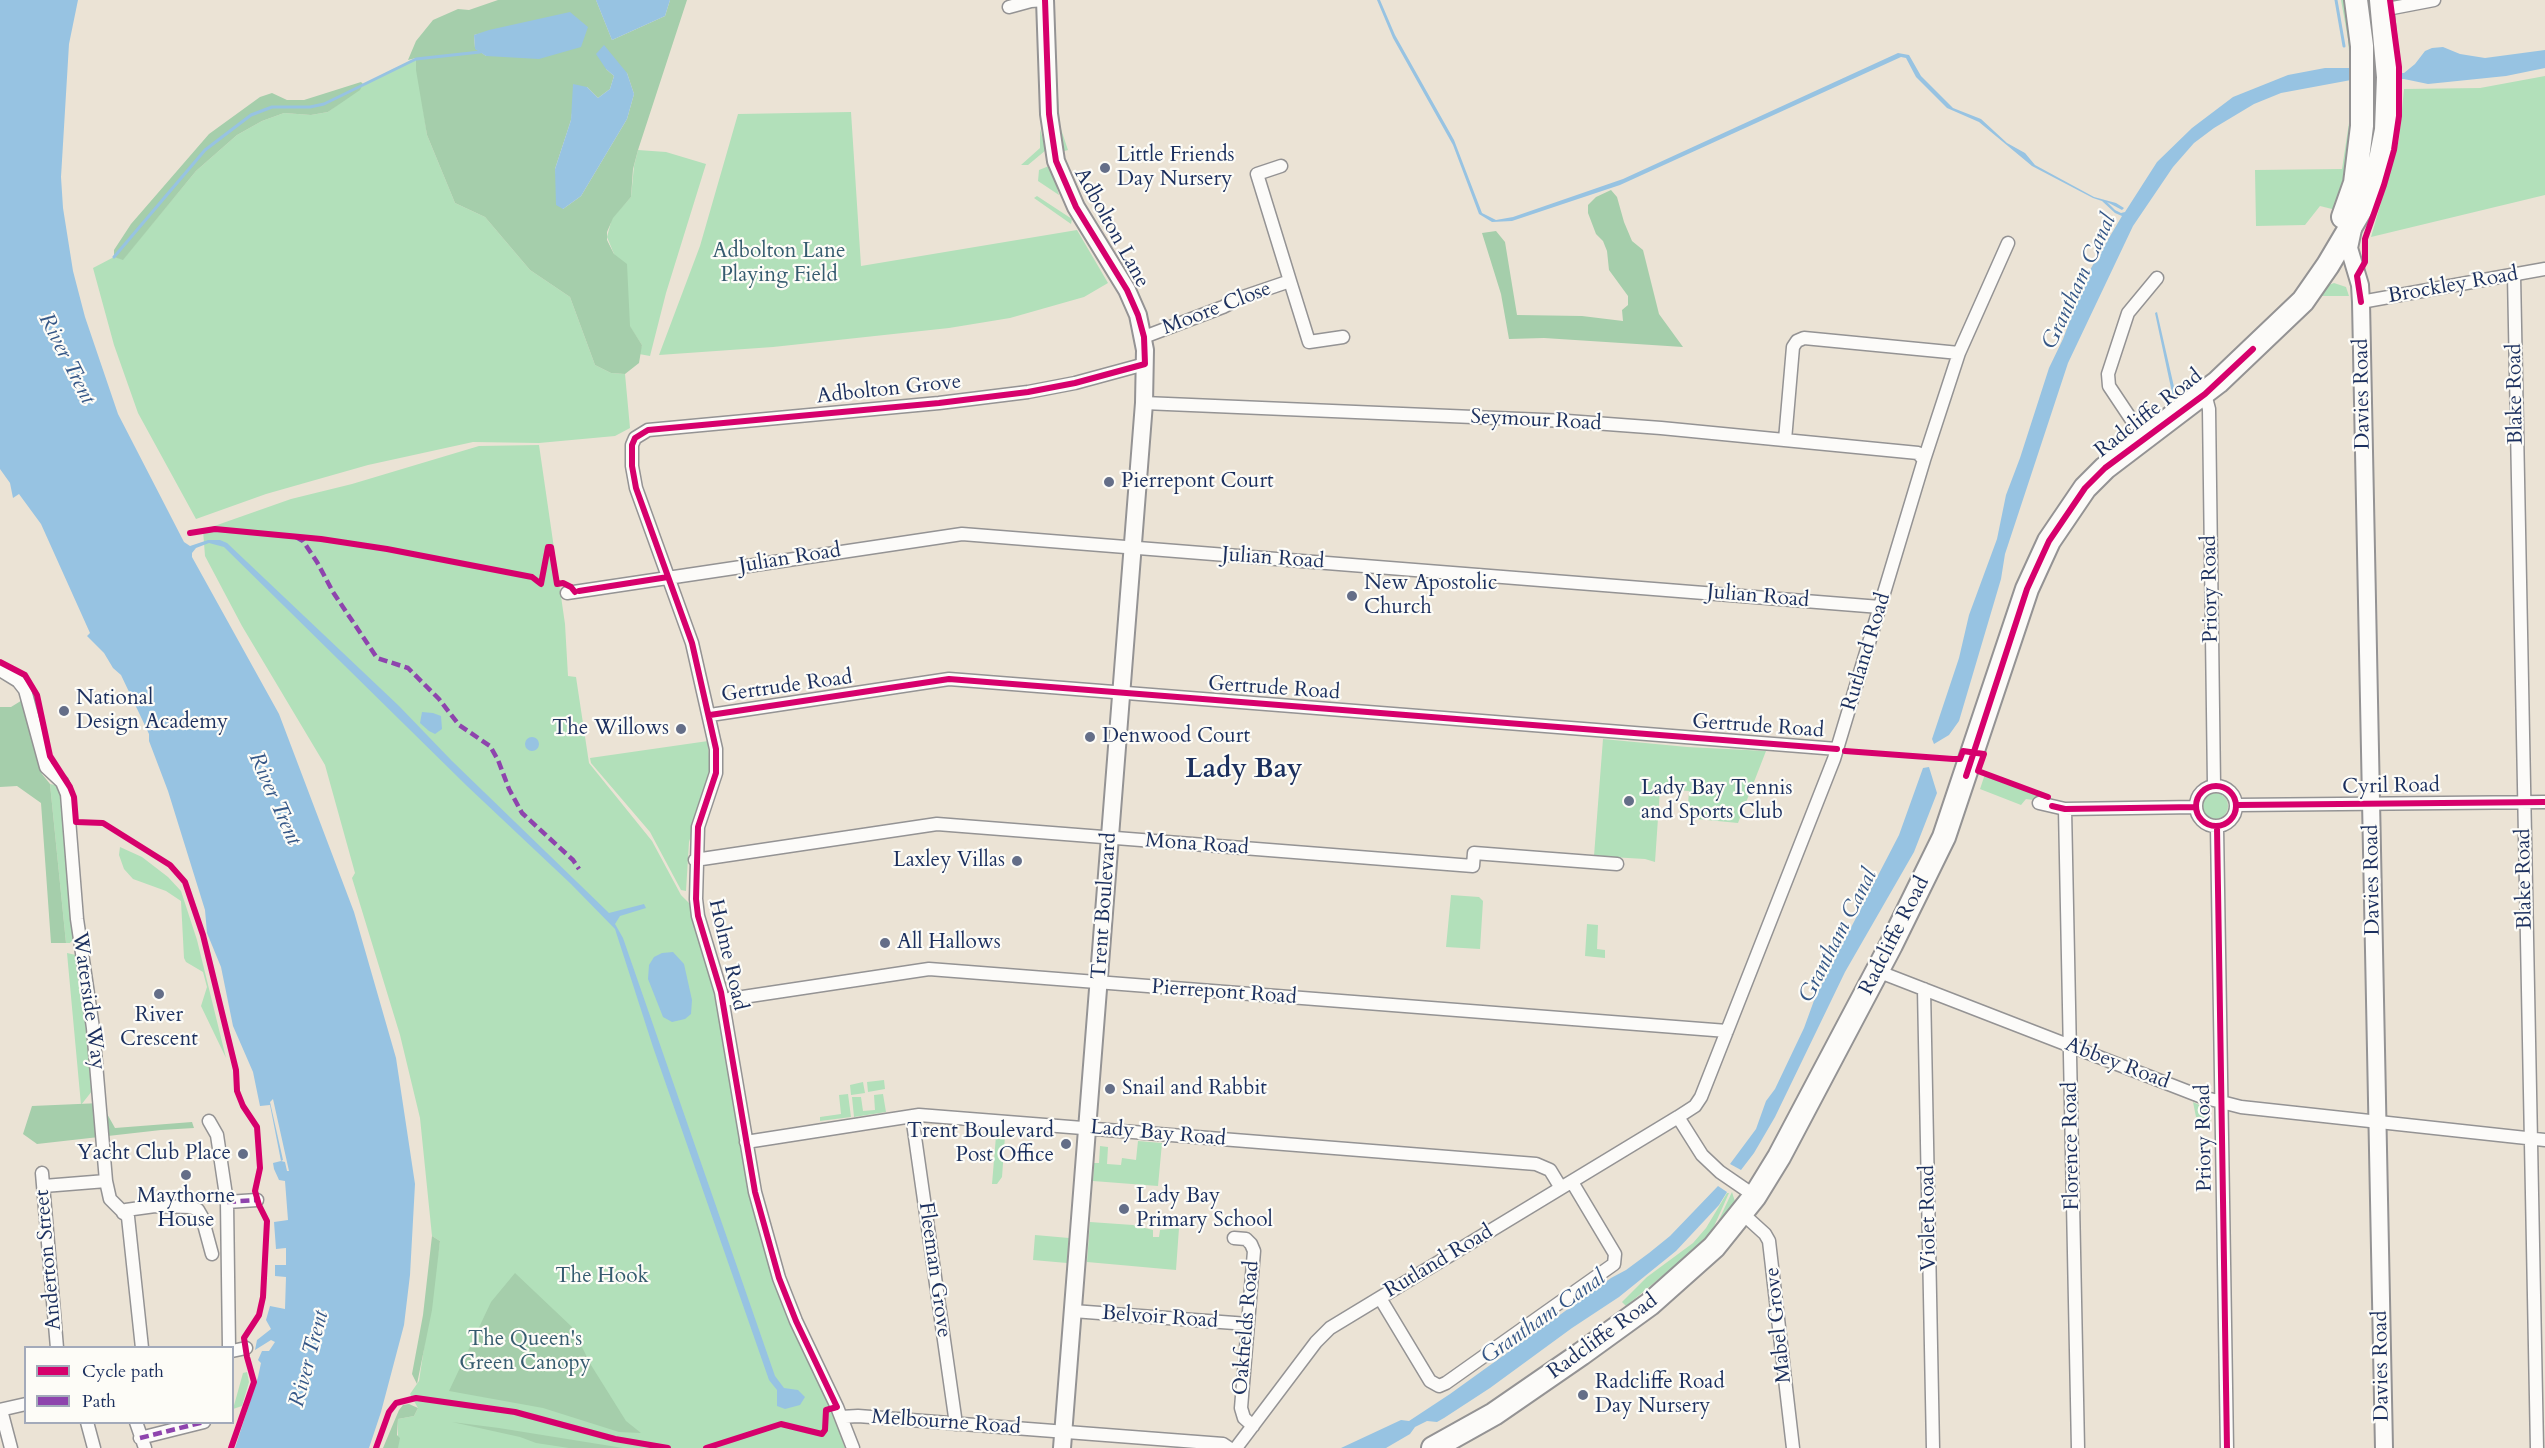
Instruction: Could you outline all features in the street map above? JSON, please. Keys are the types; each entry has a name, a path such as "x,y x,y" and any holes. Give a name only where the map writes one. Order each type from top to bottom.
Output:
{"highway":[{"name":"Radcliffe Road","path":"2324,262 2355,183 2362,126 2362,46 2356,0"},
{"name":"Radcliffe Road","path":"1433,1448 1494,1414 1628,1321 1694,1266 1749,1205 1779,1157 1878,971 1944,837 2027,589 2049,541 2085,488 2105,468 2143,437 2205,393 2253,349 2356,219 2372,187 2386,130 2388,89 2382,5"}],"street":[{"path":"1015,4 1045,0"},
{"name":"Adbolton Lane","path":"1045,0 1049,114 1056,161 1076,207 1127,290 1138,315 1144,337 1145,364"},
{"path":"2382,5 2434,0"},
{"name":"Moore Close","path":"1281,166 1257,174 1309,342 1343,337"},
{"name":"Davies Road","path":"2356,219 2349,248 2361,302 2384,1448"},
{"name":"Rutland Road","path":"1236,1448 1323,1334 1678,1117 1695,1106 1701,1097 1837,749 1924,460 1959,353 2008,243"},
{"path":"2324,262 2347,275 2357,276"},
{"name":"Brockley Road","path":"2361,302 2545,269"},
{"name":"Blake Road","path":"2514,275 2537,1448"},
{"path":"2143,437 2109,386 2108,374 2128,313 2157,278"},
{"name":"Moore Close","path":"1144,337 1243,297 1290,281"},
{"path":"1785,440 1793,347 1797,341 1804,338 1959,353"},
{"name":"Trent Boulevard","path":"1063,1440 1144,403 1145,364"},
{"name":"Adbolton Grove","path":"635,438 648,430 929,404 1028,392 1075,383 1145,364"},
{"name":"Priory Road","path":"2205,393 2209,409 2214,785"},
{"name":"Seymour Road","path":"1144,403 1567,421 1918,453 1924,460"},
{"name":"Holme Road","path":"635,438 631,453 636,488 692,643 716,749 716,773 698,827 695,860 696,898 698,916 723,1000 758,1202 779,1278 853,1448"},
{"name":"Julian Road","path":"567,593 962,534 1880,608"},
{"name":"Waterside Way","path":"0,670 18,681 25,690 46,767 62,783 67,794 77,919 93,1028 106,1181 110,1199 128,1217 142,1346"},
{"name":"Gertrude Road","path":"710,715 949,679 1837,749"},
{"path":"2214,785 2230,790 2237,805 2231,820 2217,826 2200,819 2196,807 2203,790 2214,785"},
{"name":"Cyril Road","path":"2237,805 2545,802"},
{"path":"2040,803 2065,809 2196,807"},
{"name":"Florence Road","path":"2065,809 2078,1448"},
{"name":"Mona Road","path":"695,860 937,824 1473,866 1474,853 1617,864"},
{"name":"Priory Road","path":"2217,826 2227,1448"},
{"name":"Pierrepont Road","path":"723,1000 929,969 1727,1031"},
{"name":"Abbey Road","path":"1878,971 2202,1097 2241,1107 2545,1140"},
{"name":"Violet Road","path":"1924,989 1933,1448"},
{"name":"Lady Bay Road","path":"746,1142 912,1116 1536,1164 1550,1170 1566,1185 1615,1254 1614,1264 1439,1386 1430,1381 1380,1298"},
{"name":"Fleeman Grove","path":"912,1116 956,1424"},
{"path":"1678,1117 1702,1155 1749,1205"},
{"path":"209,1120 217,1135 227,1202 229,1346"},
{"name":"Anderton Street","path":"57,1346 43,1180 106,1181"},
{"path":"227,1202 257,1200"},
{"name":"Mabel Grove","path":"1749,1205 1769,1241 1793,1448"},
{"path":"123,1213 126,1210 155,1206 191,1207 198,1210 212,1254"},
{"name":"Oakfields Road","path":"1234,1238 1246,1239 1254,1251 1240,1408 1244,1418 1253,1426"},
{"name":"Belvoir Road","path":"1073,1311 1248,1324"},
{"path":"234,1351 246,1348"},
{"path":"11,1448 0,1410 24,1404"},
{"name":"Melbourne Road","path":"841,1417 858,1416 956,1424 1063,1440 1223,1444 1229,1448"},
{"path":"88,1424 94,1448"},
{"path":"137,1424 143,1443 198,1424"}],"green space":[{"path":"498,0 596,0 612,40 665,16 670,0 687,0 638,150 633,169 631,197 613,218 607,232 607,240 614,254 627,264 630,326 642,345 639,363 625,374 611,373 595,365 570,297 530,270 485,217 455,203 427,135 416,58 408,60 416,41 433,20 458,9 469,10","holes":["570,13 486,56 475,48 474,35","606,69 627,73 634,94 627,119 581,196 563,209 555,169 571,120 573,105 587,87 598,98 610,89 614,76"]},
{"path":"1051,0 1055,0 1055,51 1060,126 1068,150 1061,152 1058,139"},
{"path":"2341,0 2345,0 2347,7 2352,49 2351,76 2348,39"},
{"path":"416,60 427,135 455,203 485,217 530,270 570,297 595,365 611,373 625,374 630,428 615,436 539,443 473,442 368,465 266,494 196,519 138,413 114,345 93,268 114,257 123,259 196,171 237,135 262,121 284,113 311,115 328,112 361,87 393,69"},
{"path":"2545,76 2545,195 2371,237 2399,140 2404,89 2480,88"},
{"path":"361,82 363,84 360,90 328,112 311,115 284,113 262,121 237,135 196,171 123,260 114,257 114,250 131,224 209,134 260,97 272,93 287,100 304,100"},
{"path":"2354,95 2352,139 2336,210 2320,206 2305,225 2256,226 2255,170 2342,169 2349,123 2349,96"},
{"name":"Adbolton Lane Playing Field","path":"851,112 861,266 1077,230 1108,283 1084,297 1010,318 949,328 773,347 659,355 700,246 738,114"},
{"path":"1040,129 1046,150 1028,165 1021,165 1040,148"},
{"path":"638,150 666,152 706,164 666,293 650,356 639,354 642,345 628,324 614,254 607,237 612,218 631,197"},
{"path":"1049,166 1059,195 1038,181 1039,170"},
{"path":"1611,190 1617,197 1632,241 1643,250 1659,314 1683,347 1544,338 1509,339 1501,294 1482,233 1496,231 1505,242 1517,315 1582,316 1623,321 1622,310 1628,305 1628,296 1609,270 1607,251 1603,241 1596,234 1588,213 1588,205 1596,197"},
{"path":"1037,196 1072,219 1071,224 1034,198"},
{"path":"2334,283 2346,287 2349,296 2319,296 2326,286"},
{"name":"The Hook","path":"539,445 565,624 568,676 576,677 589,763 652,841 681,895 690,904 718,1000 751,1202 791,1326 827,1397 845,1448 398,1448 398,1419 414,1416 418,1408 410,1394 419,1381 440,1241 432,1236 420,1118 400,1035 352,878 355,873 325,765 242,626 205,556 203,530 291,499 352,484 479,446"},
{"path":"24,699 37,758 42,774 50,784 66,943 51,943 41,803 17,786 0,787 0,707 11,707"},
{"name":"Lady Bay Tennis and Sports Club","path":"1603,739 1687,747 1766,751 1738,823 1687,818 1689,791 1660,789 1655,862 1645,859 1594,856"},
{"path":"708,741 710,773 689,842 686,891 681,890 650,832 591,763 590,758"},
{"path":"1985,774 2042,796 2041,801 2026,799 2021,805 1980,789"},
{"path":"50,784 59,786 62,792 74,938 70,943 66,943"},
{"path":"2215,793 2224,797 2228,806 2224,815 2215,819 2206,815 2202,806 2206,797"},
{"path":"120,847 142,857 168,877 181,891 197,940 226,1058 201,1006 207,987 203,972 186,962 184,958 181,901 166,891 133,879 124,869 119,855"},
{"path":"1451,895 1479,897 1483,901 1480,949 1446,947"},
{"path":"1587,924 1598,925 1597,949 1605,950 1605,958 1585,956"},
{"path":"67,953 76,955 87,1009 92,1091 81,1105"},
{"path":"884,1080 885,1089 868,1092 867,1082"},
{"path":"863,1082 865,1093 851,1095 850,1085"},
{"path":"848,1094 851,1117 820,1121 820,1117 841,1114 839,1095"},
{"path":"883,1094 886,1112 854,1117 852,1097 861,1097 863,1111 875,1110 874,1095"},
{"path":"2193,1102 2210,1110 2211,1130 2196,1117"},
{"path":"101,1103 115,1128 192,1122 194,1128 37,1144 23,1134 32,1106"},
{"path":"996,1136 1005,1136 1002,1177 997,1184 992,1184"},
{"path":"1138,1141 1162,1143 1158,1186 1093,1181 1094,1163 1099,1163 1100,1146 1108,1147 1107,1164 1121,1165 1122,1158 1136,1160"},
{"path":"1732,1192 1736,1205 1720,1229 1717,1224"},
{"path":"1729,1193 1711,1233 1626,1306 1622,1302 1647,1277 1693,1243 1706,1228"},
{"path":"1090,1222 1133,1225 1153,1230 1153,1237 1159,1237 1160,1230 1179,1228 1176,1270 1087,1262"},
{"path":"1035,1235 1069,1238 1067,1263 1033,1260"},
{"path":"432,1236 440,1241 432,1310 417,1384 412,1374 423,1315"},
{"name":"The Queen's Green Canopy","path":"515,1273 572,1327 591,1365 626,1421 641,1433 619,1432 543,1408 449,1391 491,1302"},
{"path":"247,1372 249,1382 242,1406 234,1409 234,1405 243,1373"},
{"path":"409,1404 418,1408 414,1416 398,1419 397,1435 400,1438 398,1448 383,1448 399,1410 403,1405"},
{"path":"452,1422 623,1448 569,1448 536,1443 520,1437"}],"water":[{"name":"River Trent","path":"0,0 78,0 69,44 61,177 63,208 73,271 85,317 118,414 184,542 190,546 208,540 220,540 227,543 399,706 452,761 609,913 644,904 646,908 620,916 615,924 623,938 775,1376 784,1388 798,1390 805,1397 800,1405 785,1409 777,1406 777,1390 769,1380 653,1047 615,929 224,547 209,543 196,548 192,557 279,714 354,912 396,1058 415,1184 410,1275 404,1325 369,1448 235,1448 258,1377 261,1363 258,1360 262,1351 269,1351 275,1342 271,1340 255,1350 257,1340 271,1329 266,1320 270,1306 285,1309 286,1277 275,1276 275,1265 286,1265 286,1248 276,1249 274,1222 288,1220 285,1181 279,1180 274,1169 273,1163 281,1161 270,1105 260,1106 253,1072 233,1026 221,967 207,933 205,910 168,791 149,741 149,734 121,675 87,636 90,633 41,524 19,494 13,498 10,483 0,469"},
{"path":"596,0 670,0 665,16 612,40"},
{"name":"Grantham Canal","path":"1377,0 1380,0 1395,35 1454,140 1482,213 1496,220 1513,217 1623,179 1898,53 1909,55 1921,76 1953,108 1981,119 2007,143 2025,153 2035,165 2094,197 2116,203 2124,208 2122,210 2107,202 2121,213 2125,212 2157,162 2192,128 2233,97 2288,75 2325,68 2349,68 2351,80 2281,93 2254,104 2214,128 2194,143 2173,167 2133,226 2068,363 2005,554 2001,579 1959,721 1949,735 1934,744 1932,739 1959,658 1969,615 1997,539 2006,495 2049,368 2063,339 2087,275 2122,216 2102,201 2093,198 2032,166 1979,122 1947,108 1916,77 1906,58 1901,57 1620,185 1512,221 1492,222 1479,214 1453,145 1393,38"},
{"path":"570,12 588,27 581,47 539,59 486,56 475,49 474,35"},
{"path":"604,45 627,73 634,94 627,119 581,196 563,209 556,205 555,169 571,120 573,84 587,87 598,98 610,89 614,76 596,54"},
{"path":"2443,47 2460,54 2485,58 2545,50 2545,68 2506,76 2428,84 2404,79 2373,79 2373,72 2404,73 2425,51"},
{"path":"2157,312 2177,400 2174,402 2155,313"},
{"path":"422,712 441,716 442,729 435,734 429,731 420,723"},
{"path":"532,737 537,739 539,744 537,749 532,751 527,749 525,744 527,739"},
{"name":"Grantham Canal","path":"1929,767 1937,793 1914,852 1845,972 1775,1117 1741,1170 1730,1164 1756,1129 1766,1101 1775,1089 1804,1028 1816,995 1899,835 1923,768"},
{"path":"673,952 684,964 692,1000 691,1014 685,1019 672,1022 663,1017 648,979 649,965 654,957 662,953"},
{"name":"Grantham Canal","path":"1718,1186 1727,1192 1719,1205 1676,1251 1619,1297 1490,1388 1437,1422 1427,1421 1415,1427 1410,1434 1386,1448 1341,1448 1401,1420 1409,1421 1450,1394 1649,1253 1670,1236"}],"pier":[{"path":"273,1099 289,1171 287,1171 285,1162 281,1161 283,1160 270,1102"}],"waterway":[{"path":"2336,0 2344,46"},
{"path":"114,257 205,150 251,115 272,107 310,107 324,104 416,59 480,52"}],"marked path":[{"path":"296,537 303,541 333,592 377,658 408,668 439,699 459,725 490,746 522,813 573,860 579,869"},
{"path":"227,1202 257,1200"},
{"path":"140,1438 196,1424"}],"cycle path":[{"path":"706,1448 781,1424 822,1434 825,1430 826,1410 837,1407 796,1321 779,1278 755,1192 721,992 698,916 696,899 698,827 716,773 716,749 692,643 636,488 632,466 632,445 635,438 648,430 939,403 1028,392 1075,383 1145,364 1144,337 1138,315 1127,290 1076,207 1056,161 1049,114 1045,0"},
{"path":"2361,302 2357,276 2365,262 2365,239 2394,150 2399,116 2399,67 2390,0"},
{"path":"1966,776 2027,589 2049,541 2085,488 2105,468 2205,394 2253,349"},
{"path":"190,533 215,529 321,539 387,549 532,577 541,584 548,547 551,547 557,584 563,583 575,592"},
{"path":"579,591 668,577"},
{"path":"0,662 25,675 37,695 50,756 74,797 76,822 103,823 170,865 185,882 203,935 236,1070 237,1091 243,1106 257,1127 260,1168 255,1191 267,1221 263,1297 259,1315 244,1338 254,1382 231,1448"},
{"path":"710,715 949,679 1837,749"},
{"path":"1845,751 1953,759 1960,759 1963,751 1984,754 1978,771 2048,797"},
{"path":"2216,786 2224,787 2230,792 2235,798 2236,806 2235,814 2230,820 2224,825 2216,826 2208,825 2202,820 2197,814 2196,806 2197,798 2202,792 2208,787 2216,786"},
{"path":"2237,805 2545,802"},
{"path":"2052,806 2065,809 2196,807"},
{"path":"2217,827 2227,1448"},
{"path":"376,1448 389,1412 396,1403 416,1398 515,1412 615,1439 668,1448"}],"place":[{"name":"Little Friends Day Nursery","path":"1105,168"},
{"name":"Pierrepont Court","path":"1109,482"},
{"name":"New Apostolic Church","path":"1352,596"},
{"name":"National Design Academy","path":"64,711"},
{"name":"The Willows","path":"681,729"},
{"name":"Denwood Court","path":"1090,737"},
{"name":"Lady Bay Tennis and Sports Club","path":"1629,801"},
{"name":"Laxley Villas","path":"1017,861"},
{"name":"All Hallows","path":"885,943"},
{"name":"River Crescent","path":"159,994"},
{"name":"Snail and Rabbit","path":"1110,1089"},
{"name":"Trent Boulevard Post Office","path":"1066,1144"},
{"name":"Yacht Club Place","path":"243,1154"},
{"name":"Maythorne House","path":"186,1175"},
{"name":"Lady Bay Primary School","path":"1124,1209"},
{"name":"Radcliffe Road Day Nursery","path":"1583,1395"}],"district":[{"name":"Lady Bay","path":"1244,771"}]}
